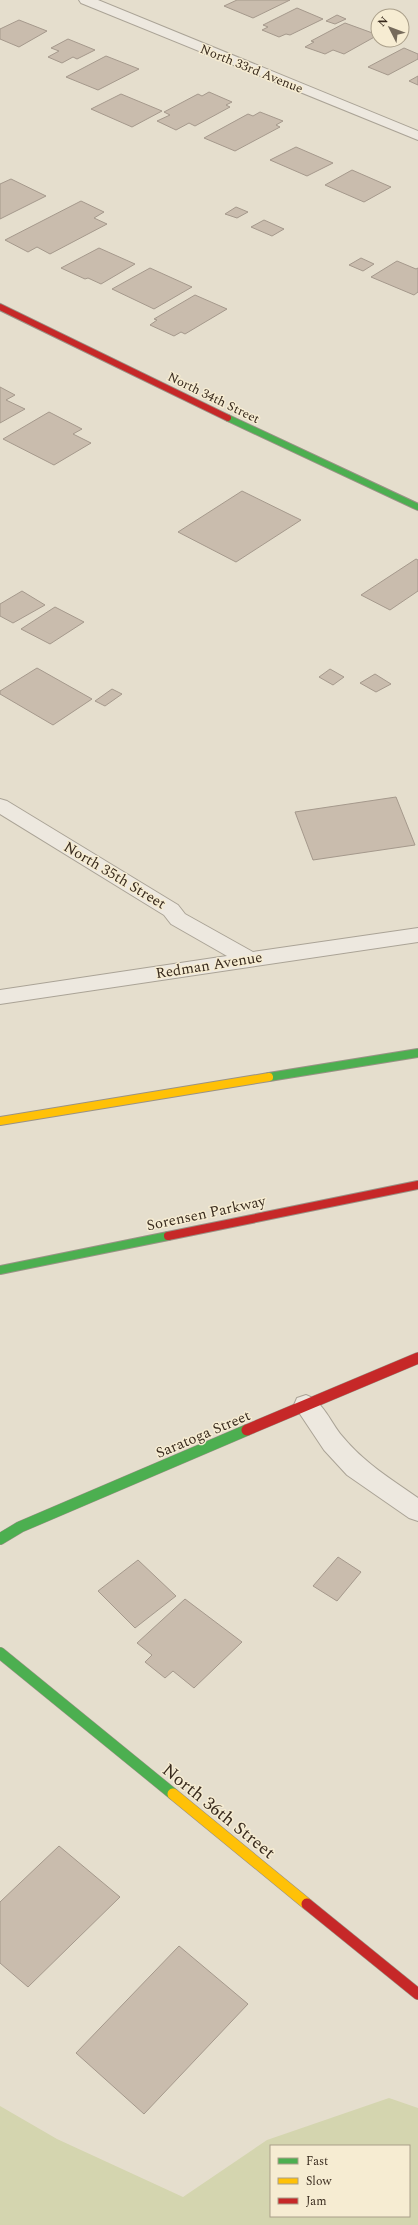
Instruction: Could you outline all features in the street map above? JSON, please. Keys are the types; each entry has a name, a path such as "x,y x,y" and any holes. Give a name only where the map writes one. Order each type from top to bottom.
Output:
{"street":[{"name":"North 33rd Avenue","path":"86,0 418,136"},
{"name":"North 34th Street","path":"0,307 275,441 418,507"},
{"name":"North 35th Street","path":"0,805 171,910 178,919 248,959"},
{"name":"Redman Avenue","path":"0,997 248,959 418,935"},
{"path":"0,1121 78,1106 418,1053"},
{"name":"Sorensen Parkway","path":"0,1270 418,1185"},
{"name":"Saratoga Street","path":"0,1539 20,1527 418,1358"},
{"path":"306,1405 333,1443 356,1468 418,1511"},
{"name":"North 36th Street","path":"0,1653 418,1994"}],"green space":[{"path":"389,2098 418,2108 418,2225 0,2225 0,2106 57,2139 183,2197 267,2140"}],"building":[{"path":"237,0 290,0 253,18 224,6"},
{"path":"297,8 323,19 290,35 286,34 279,37 262,30 268,27 263,25"},
{"path":"337,15 346,19 335,24 326,21"},
{"path":"19,20 47,31 19,47 0,39 0,29"},
{"path":"345,23 370,32 370,39 344,54 333,50 325,54 305,47 314,42 311,41"},
{"path":"68,39 95,50 77,59 73,57 62,63 48,57 59,51 51,48"},
{"path":"404,48 418,54 418,59 388,75 368,67"},
{"path":"106,56 139,69 98,90 66,77"},
{"path":"418,76 418,85 409,81"},
{"path":"209,92 232,102 226,105 230,107 195,126 189,123 176,130 157,121 170,115 164,112 198,94 202,96"},
{"path":"121,94 162,111 132,127 91,109"},
{"path":"260,112 283,121 276,125 280,127 235,151 204,138 248,114 253,116"},
{"path":"296,147 333,163 307,176 270,160"},
{"path":"352,170 391,187 364,202 325,185"},
{"path":"11,179 46,196 0,219 0,184"},
{"path":"81,201 104,212 94,218 107,224 50,254 37,247 28,252 5,240"},
{"path":"236,207 248,212 237,218 225,214"},
{"path":"264,220 284,229 272,236 251,227"},
{"path":"99,248 135,264 101,284 88,278 85,279 61,268"},
{"path":"361,258 374,264 363,271 349,265"},
{"path":"397,261 416,269 418,268 418,292 414,295 371,277"},
{"path":"150,268 192,287 154,309 112,289"},
{"path":"195,295 227,309 185,334 181,332 174,336 150,325 157,320 154,319"},
{"path":"0,387 15,395 6,400 25,409 0,423"},
{"path":"49,412 82,429 73,434 91,443 54,465 3,439"},
{"path":"242,491 301,520 236,562 178,532"},
{"path":"416,559 418,560 418,591 390,610 361,595"},
{"path":"22,591 45,605 13,623 0,616 0,604"},
{"path":"55,607 84,622 50,644 21,629"},
{"path":"37,668 92,699 53,725 0,694 0,691"},
{"path":"330,669 344,677 333,685 319,677"},
{"path":"375,674 391,684 376,692 360,683"},
{"path":"112,689 122,694 105,706 95,701"},
{"path":"396,797 415,845 313,860 295,812"},
{"path":"338,1557 361,1572 337,1601 313,1586"},
{"path":"138,1560 176,1596 135,1628 98,1591"},
{"path":"185,1599 242,1642 194,1688 173,1671 165,1678 145,1662 152,1655 137,1643"},
{"path":"59,1846 120,1897 28,1987 0,1963 0,1902"},
{"path":"179,1946 248,2004 144,2114 76,2053"}],"traffic: fast":[{"path":"228,418 418,507"},
{"path":"269,1077 418,1053"},
{"path":"0,1270 168,1236"},
{"path":"0,1539 20,1527 247,1430"},
{"path":"0,1653 173,1794"}],"traffic: slow":[{"path":"0,1121 269,1077"},
{"path":"173,1794 307,1904"}],"traffic: jam":[{"path":"0,307 228,418"},
{"path":"168,1236 418,1185"},
{"path":"247,1430 418,1358"},
{"path":"307,1904 418,1994"}]}
